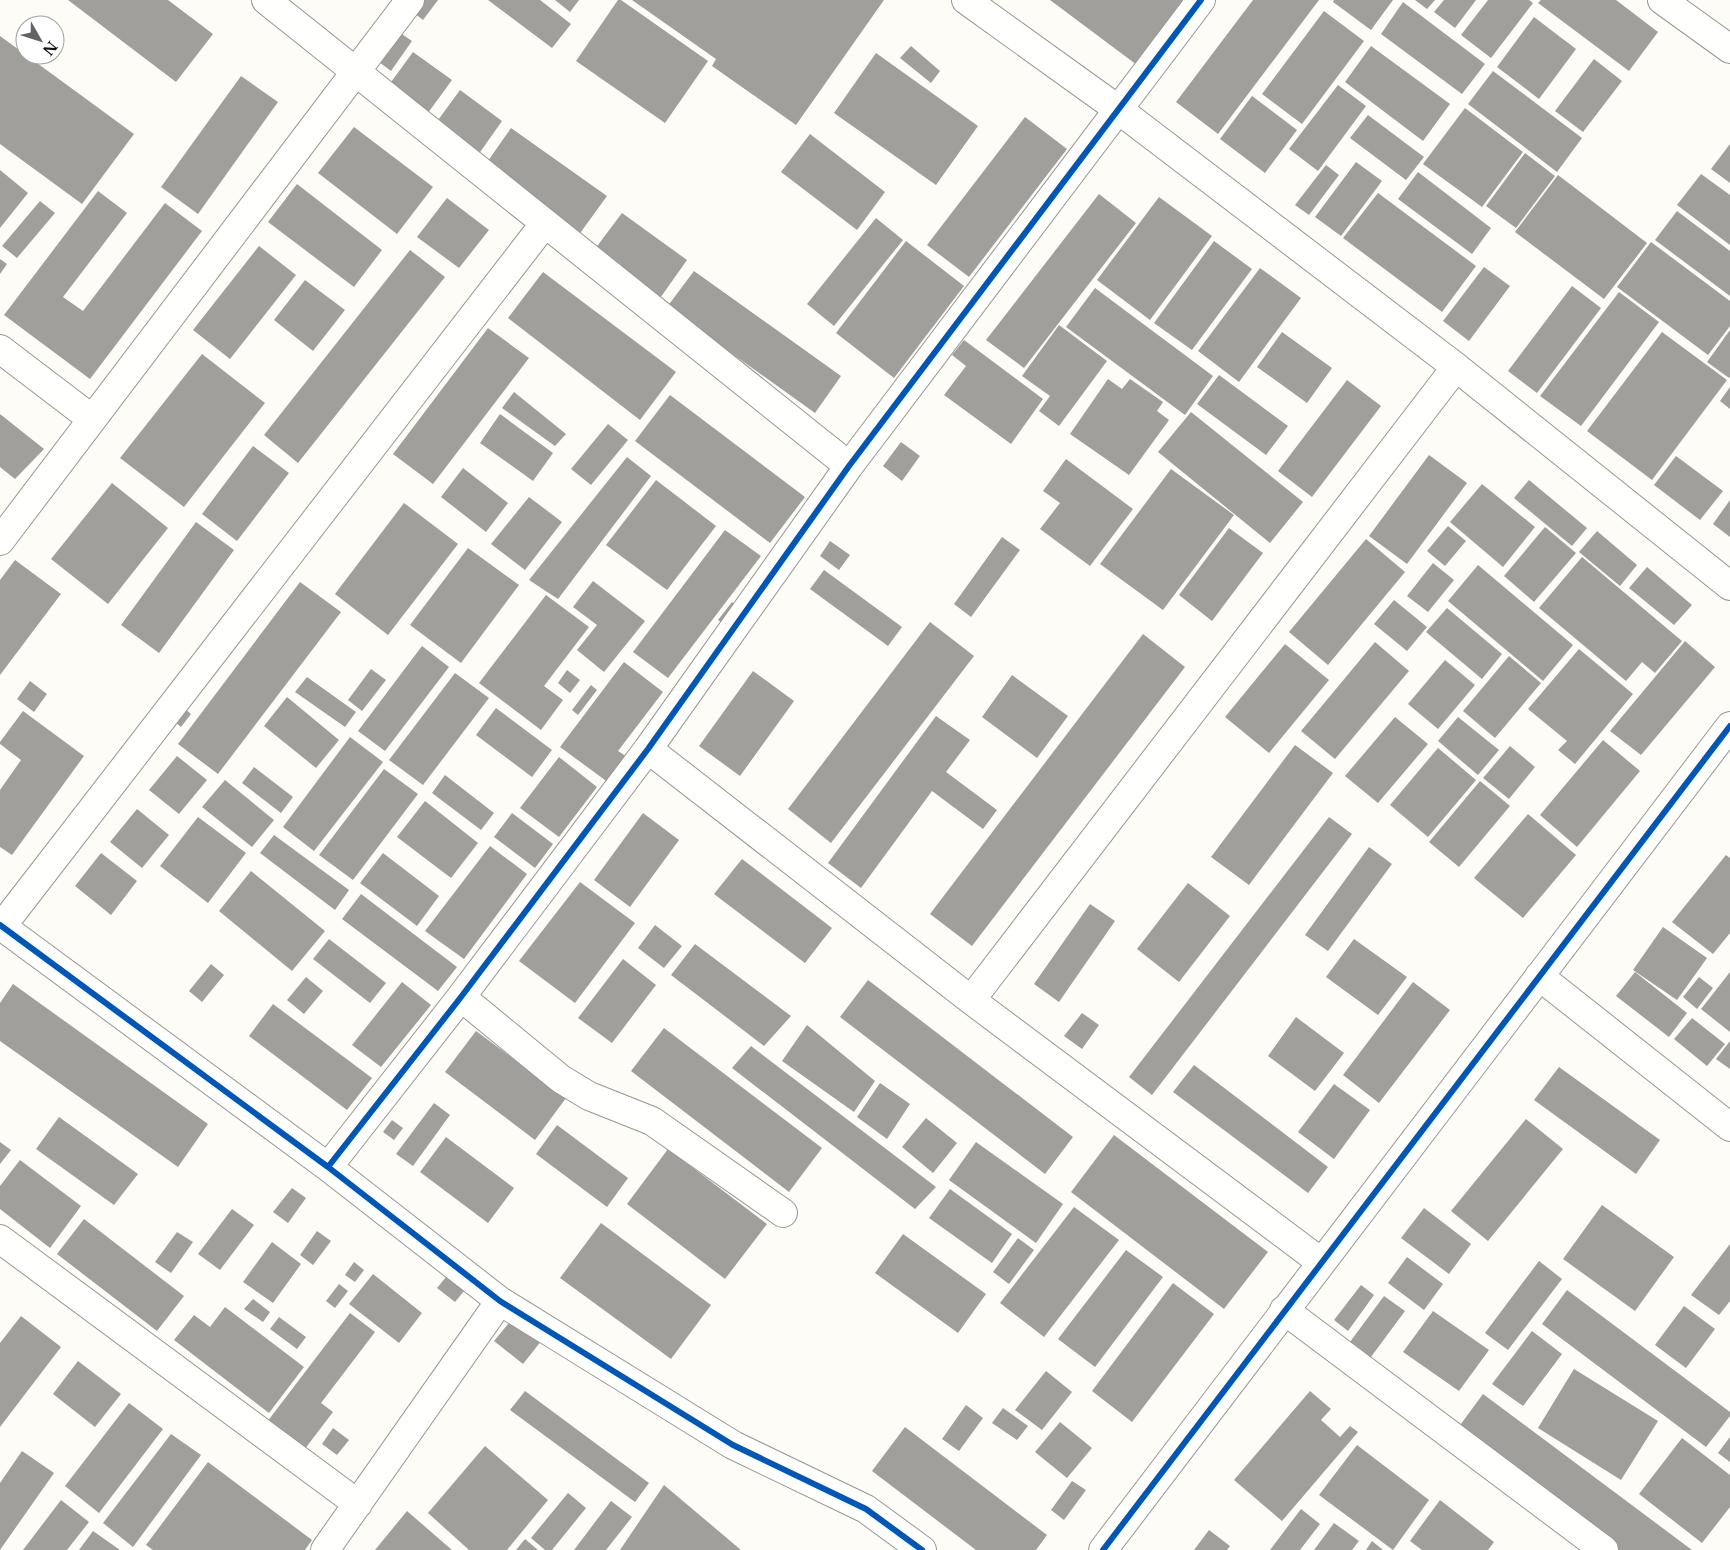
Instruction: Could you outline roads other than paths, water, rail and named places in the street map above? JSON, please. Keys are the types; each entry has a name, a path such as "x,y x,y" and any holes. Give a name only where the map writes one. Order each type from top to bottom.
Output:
{"street":[{"path":"266,0 849,466"},
{"path":"0,541 410,0"},
{"path":"966,0 1119,110 1456,367 1730,586"},
{"path":"328,1167 461,997 648,749 849,466 1202,0"},
{"path":"1662,0 1693,9 1730,50"},
{"path":"545,223 1,926 328,1167 500,1301 733,1445 866,1509 922,1550"},
{"path":"0,349 92,419"},
{"path":"971,1000 1456,367"},
{"path":"1103,1550 1730,726"},
{"path":"648,749 971,1000 1321,1262"},
{"path":"1540,976 1730,1127"},
{"path":"461,997 561,1079 589,1096 652,1121 783,1213"},
{"path":"0,1239 358,1504"},
{"path":"326,1550 500,1301"},
{"path":"1284,1310 1604,1550"}]}
